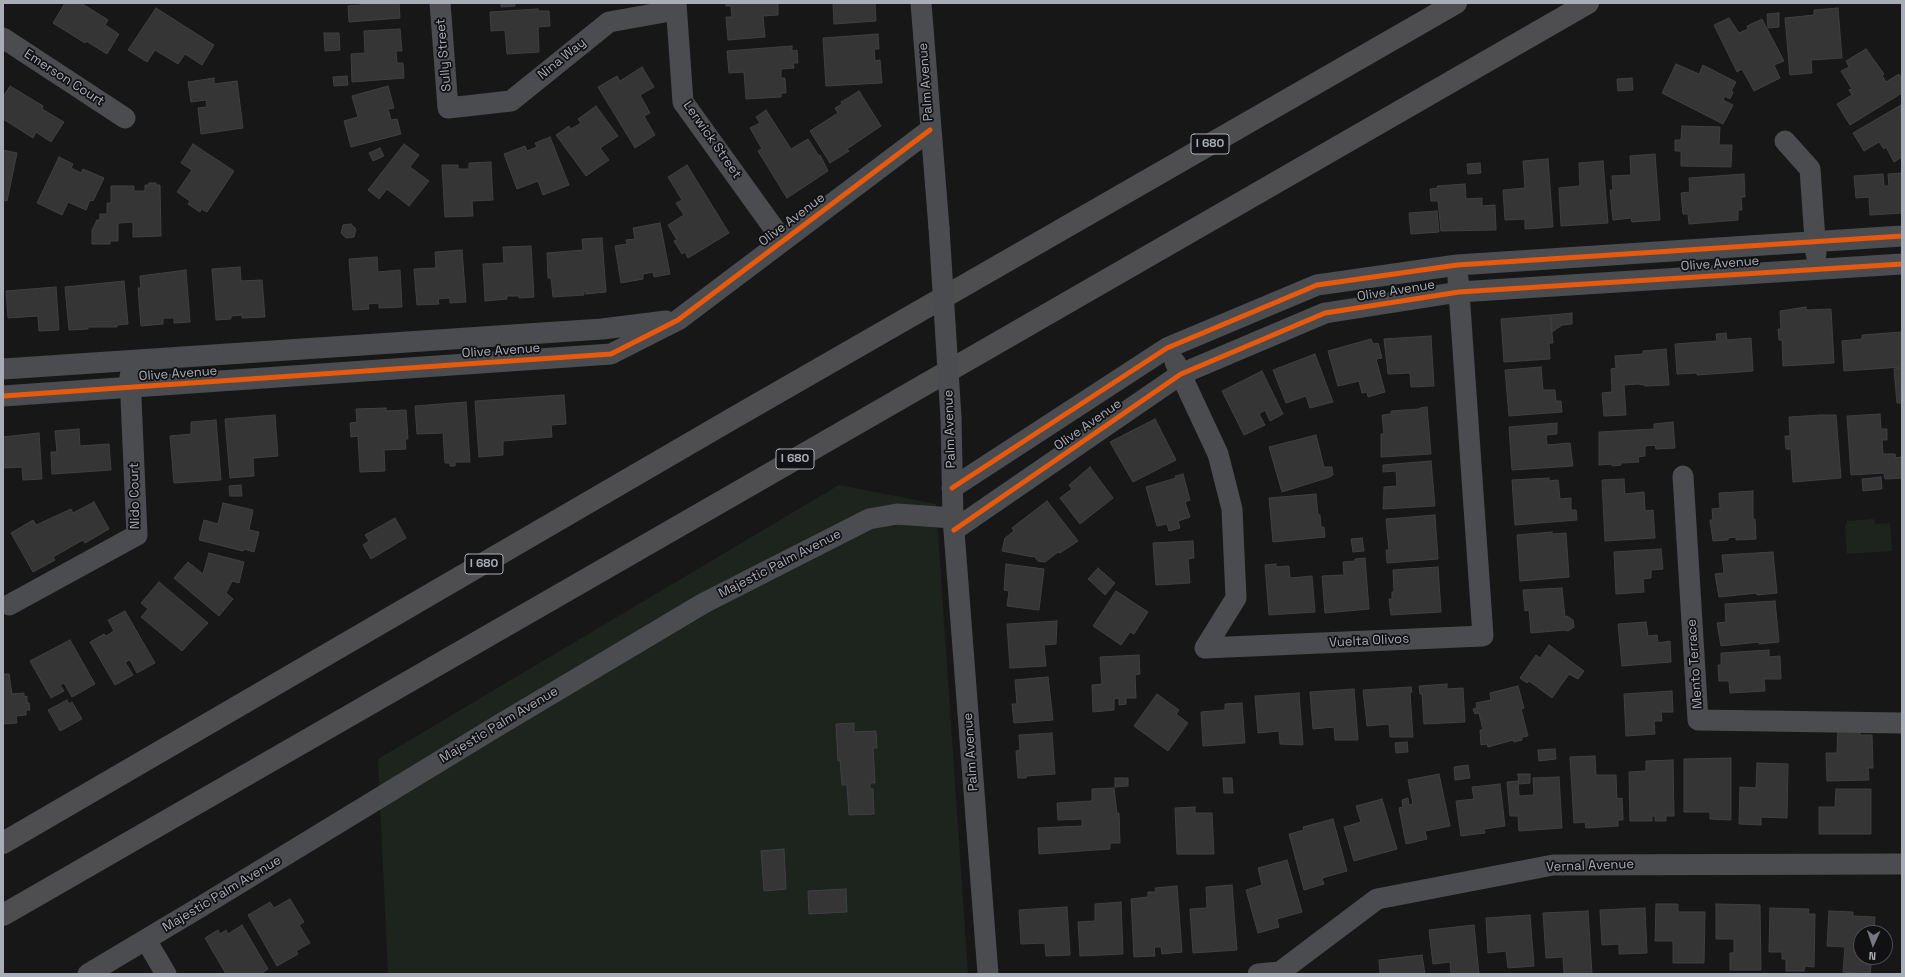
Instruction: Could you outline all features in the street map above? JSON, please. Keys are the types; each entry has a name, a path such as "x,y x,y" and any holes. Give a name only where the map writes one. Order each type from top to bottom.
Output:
{"highway":[{"name":"I 680","path":"3,843 744,412 1456,3"},
{"name":"I 680","path":"3,915 1588,3"}],"street":[{"name":"Sully Street","path":"440,3 448,108"},
{"name":"Palm Avenue","path":"920,3 939,228 951,418 954,524 988,974"},
{"name":"Nina Way","path":"448,108 510,100 609,22 676,7"},
{"name":"Lerwick Street","path":"676,7 683,102 783,241"},
{"name":"Emerson Court","path":"3,38 125,118"},
{"name":"Olive Avenue","path":"3,396 611,354 678,320 930,130"},
{"path":"1785,141 1810,169 1817,269"},
{"name":"Olive Avenue","path":"952,488 1167,348 1317,284 1457,265 1902,236"},
{"name":"Olive Avenue","path":"954,524 1181,374 1325,313 1459,292 1902,264"},
{"name":"Vuelta Olivos","path":"1167,348 1181,374 1218,454 1232,509 1236,598 1205,648 1483,636 1457,265"},
{"name":"Olive Avenue","path":"3,369 602,329 678,320"},
{"name":"Nido Court","path":"9,605 137,535 129,361"},
{"name":"Mento Terrace","path":"1683,476 1698,720 1902,723"},
{"name":"Majestic Palm Avenue","path":"88,974 498,725 704,603 869,519 897,514 925,516 954,524"},
{"name":"Vernal Avenue","path":"1258,974 1281,973 1377,899 1553,865 1902,864"},
{"path":"146,940 166,974"}],"shaded area":[{"path":"839,485 936,504 968,974 388,974 378,759"},
{"path":"1874,519 1875,524 1890,523 1892,551 1847,554 1845,525 1847,524 1847,521"}],"building":[{"path":"65,3 81,3 108,20 105,25 119,34 107,54 86,41 85,43 53,23"},
{"path":"361,3 399,3 400,18 349,22 348,6 361,5"},
{"path":"501,3 515,3 515,6 501,7"},
{"path":"726,3 778,3 778,15 763,16 765,37 728,40 726,17 732,17 731,6 726,6"},
{"path":"833,3 875,3 876,21 834,24"},
{"path":"156,8 214,45 202,65 185,54 178,64 155,50 147,62 128,50"},
{"path":"1838,8 1842,58 1811,60 1812,73 1790,75 1785,18 1814,15 1814,10"},
{"path":"538,9 538,11 549,11 550,26 538,27 539,52 507,54 505,30 491,31 490,12"},
{"path":"1779,13 1779,27 1768,28 1767,14"},
{"path":"1729,18 1739,33 1748,29 1747,26 1762,19 1784,61 1774,65 1780,78 1754,91 1742,69 1737,72 1714,25"},
{"path":"400,29 402,51 396,51 397,63 403,63 404,78 352,82 351,54 365,53 364,31"},
{"path":"324,33 339,33 340,50 325,51"},
{"path":"878,34 879,49 874,49 875,61 880,60 882,83 826,86 823,38"},
{"path":"792,46 792,51 797,50 798,63 793,63 794,68 781,69 781,78 785,78 786,93 781,93 781,97 746,99 744,72 729,73 727,51"},
{"path":"1866,49 1884,74 1882,75 1886,82 1899,74 1902,79 1902,93 1850,125 1837,104 1852,95 1849,90 1852,89 1841,71 1849,67 1846,61"},
{"path":"1676,64 1699,74 1703,65 1736,82 1731,91 1733,92 1730,99 1725,96 1723,100 1733,105 1723,124 1662,93"},
{"path":"642,67 654,87 640,95 650,113 644,116 655,135 635,148 598,87 617,76 620,81"},
{"path":"347,76 348,85 334,86 333,77"},
{"path":"214,78 214,84 237,81 243,128 201,134 198,108 207,107 206,100 191,102 188,82"},
{"path":"1632,78 1633,90 1618,91 1617,79"},
{"path":"10,86 43,106 42,109 64,122 51,142 36,132 33,138 3,119 3,97"},
{"path":"388,86 394,108 388,109 391,120 397,119 401,134 351,147 344,121 358,117 352,96"},
{"path":"859,91 881,126 847,149 849,151 830,163 810,131 838,113 835,108 842,104 841,102"},
{"path":"1901,105 1902,157 1894,162 1886,147 1884,149 1879,142 1864,151 1853,133"},
{"path":"596,106 618,136 600,148 609,160 586,176 556,135 569,126 571,129 581,123 578,119"},
{"path":"766,110 791,149 808,139 819,156 820,155 828,171 787,198 758,151 762,149 750,128 760,123 756,117"},
{"path":"1682,126 1720,127 1719,145 1732,145 1731,167 1681,166 1681,151 1675,151 1675,140 1681,140"},
{"path":"550,137 569,185 543,195 538,181 517,189 504,154 525,146 527,151 537,147 535,143"},
{"path":"193,144 234,171 207,212 201,209 200,212 188,204 190,201 177,192 192,170 181,163"},
{"path":"404,144 419,155 410,167 429,181 409,206 387,189 379,199 368,190"},
{"path":"380,148 384,156 373,161 369,153"},
{"path":"3,150 17,153 7,201 3,200"},
{"path":"1655,154 1660,220 1632,222 1631,218 1613,220 1610,190 1613,190 1612,176 1631,175 1630,156"},
{"path":"59,157 73,164 71,168 81,173 83,169 104,178 93,201 90,200 86,210 68,202 62,215 37,203"},
{"path":"1548,159 1553,227 1525,229 1525,219 1505,220 1503,190 1525,188 1523,161"},
{"path":"1603,161 1608,223 1561,226 1559,188 1580,186 1579,163"},
{"path":"491,162 493,200 472,201 473,216 445,217 442,165 458,165 458,169 469,169 469,163"},
{"path":"1480,163 1481,173 1468,174 1467,164"},
{"path":"687,165 729,233 688,258 685,252 682,254 674,241 677,240 668,225 684,215 676,203 682,200 668,177"},
{"path":"1902,173 1902,213 1870,215 1869,197 1856,198 1854,176 1883,174 1884,186 1889,186 1888,174"},
{"path":"1744,174 1745,197 1741,197 1742,210 1738,210 1738,220 1689,224 1688,214 1683,214 1681,193 1690,192 1689,178"},
{"path":"149,183 156,183 156,185 160,185 161,236 133,237 133,222 118,223 118,241 110,241 110,244 92,244 92,230 97,220 100,220 100,214 107,214 107,203 111,203 111,186 134,186 134,191 145,191 145,185 149,185"},
{"path":"1465,184 1466,199 1482,198 1482,206 1495,205 1496,230 1441,231 1438,201 1431,201 1430,189 1438,188 1437,186"},
{"path":"1437,211 1439,232 1411,234 1409,213"},
{"path":"660,223 670,274 654,277 653,272 643,274 643,279 621,283 615,246 627,244 626,240 635,239 633,228"},
{"path":"351,224 356,229 354,237 346,238 341,233 343,225"},
{"path":"602,238 606,292 586,294 586,291 584,291 584,295 553,297 551,278 548,278 547,253 583,250 582,239"},
{"path":"531,246 534,297 519,298 519,296 507,296 507,299 485,301 483,264 504,263 503,247"},
{"path":"462,250 466,302 450,303 450,298 438,299 439,304 417,305 414,269 436,268 435,252"},
{"path":"377,257 378,272 400,270 402,307 379,308 379,303 368,304 369,309 353,310 349,259"},
{"path":"240,267 241,281 262,280 265,317 242,318 242,315 231,316 231,319 216,320 212,269"},
{"path":"186,270 190,322 174,323 174,318 163,318 163,324 141,326 138,288 141,288 140,276"},
{"path":"124,281 128,324 117,325 117,327 88,327 88,329 69,330 65,287"},
{"path":"56,287 59,330 39,331 38,316 8,318 6,291"},
{"path":"1806,307 1806,310 1831,309 1834,363 1783,366 1782,340 1779,340 1778,329 1781,329 1780,311"},
{"path":"1572,313 1572,324 1562,325 1552,332 1551,315"},
{"path":"1550,315 1553,343 1549,343 1550,359 1504,362 1501,319"},
{"path":"1902,332 1902,367 1844,371 1842,341 1862,339 1862,335"},
{"path":"1726,333 1727,340 1751,338 1753,371 1697,375 1697,373 1677,374 1675,344 1717,341 1716,334"},
{"path":"1431,336 1434,386 1411,387 1410,373 1388,374 1384,339"},
{"path":"1371,339 1373,344 1378,343 1382,358 1376,359 1385,392 1368,397 1367,392 1362,393 1359,381 1338,386 1328,351"},
{"path":"1666,349 1669,385 1624,385 1626,415 1604,416 1602,393 1612,392 1611,369 1616,368 1615,356 1643,354 1643,351"},
{"path":"1315,354 1333,402 1310,408 1306,396 1286,403 1273,370"},
{"path":"1541,367 1543,390 1555,390 1556,401 1561,401 1562,412 1509,416 1505,370"},
{"path":"1902,368 1902,403 1897,403 1894,369"},
{"path":"1262,371 1283,414 1270,421 1265,410 1259,414 1265,425 1244,435 1222,391"},
{"path":"564,395 566,424 551,425 552,437 503,441 503,455 479,457 475,401"},
{"path":"466,402 470,462 455,462 455,466 450,466 450,463 445,463 443,433 417,434 415,406"},
{"path":"1427,407 1431,454 1381,457 1381,434 1384,434 1382,415 1391,414 1391,411 1420,409"},
{"path":"386,408 386,411 406,410 408,439 405,439 406,449 384,450 385,471 360,472 358,436 351,437 350,423 357,422 356,409"},
{"path":"1880,414 1881,429 1887,429 1887,440 1882,440 1883,454 1895,454 1896,458 1902,457 1902,478 1885,479 1884,473 1851,475 1847,416"},
{"path":"275,415 278,456 253,458 254,476 230,478 225,419"},
{"path":"1836,415 1841,478 1793,482 1791,449 1786,449 1785,436 1790,436 1789,417"},
{"path":"1155,419 1176,460 1133,482 1110,442"},
{"path":"216,420 221,480 174,483 170,436 191,434 191,422"},
{"path":"1673,422 1675,448 1656,449 1655,445 1645,446 1645,456 1638,457 1639,462 1621,463 1621,465 1612,466 1612,464 1599,465 1599,432 1654,429 1654,424"},
{"path":"1557,423 1557,434 1546,435 1547,445 1570,443 1573,466 1512,470 1509,427"},
{"path":"79,429 80,446 109,444 111,470 52,474 51,452 57,452 55,431"},
{"path":"39,433 42,479 23,480 22,467 3,468 3,437"},
{"path":"1316,435 1324,467 1332,467 1333,475 1282,492 1269,447"},
{"path":"1431,461 1435,506 1383,509 1384,487 1397,486 1396,471 1383,472 1383,465"},
{"path":"1090,467 1113,498 1080,524 1060,498 1072,489 1069,485"},
{"path":"1183,474 1190,500 1185,502 1190,517 1178,521 1180,528 1169,531 1167,524 1157,526 1146,487 1176,478 1175,476"},
{"path":"1881,477 1882,489 1863,491 1862,479"},
{"path":"1549,478 1549,481 1558,480 1560,499 1571,498 1571,510 1576,510 1577,520 1515,525 1512,480"},
{"path":"1624,479 1625,494 1644,492 1645,511 1653,510 1655,538 1605,541 1602,480"},
{"path":"241,485 242,496 230,496 229,486"},
{"path":"1753,491 1753,519 1755,519 1756,539 1736,540 1736,537 1728,538 1728,540 1713,541 1710,520 1713,520 1712,509 1720,508 1719,493"},
{"path":"1316,494 1318,515 1320,515 1321,527 1324,527 1325,537 1273,542 1269,498"},
{"path":"1047,501 1078,541 1060,553 1058,552 1045,562 1038,561 1034,556 1002,551 1005,538 1014,531 1012,528"},
{"path":"94,502 109,529 85,543 83,540 53,557 55,560 33,572 11,533 33,520 36,525 71,509 73,513"},
{"path":"223,503 253,510 249,530 259,532 254,552 244,549 243,551 199,540 204,520 218,524"},
{"path":"1435,515 1438,559 1387,563 1386,550 1389,550 1386,519"},
{"path":"395,518 406,538 371,559 363,545 369,541 365,535"},
{"path":"1552,532 1552,534 1566,533 1569,577 1520,581 1517,535"},
{"path":"1362,538 1364,551 1353,552 1351,539"},
{"path":"1193,541 1194,558 1188,559 1190,583 1156,585 1153,543"},
{"path":"1661,549 1663,569 1651,570 1651,578 1643,579 1644,592 1616,594 1614,552"},
{"path":"1773,552 1777,593 1757,595 1757,593 1719,597 1715,574 1724,573 1722,555"},
{"path":"209,553 244,562 239,583 232,581 226,593 233,599 219,616 174,578 188,562 203,574"},
{"path":"1365,558 1369,609 1325,613 1322,576 1344,575 1343,562"},
{"path":"1006,564 1044,569 1039,610 1007,606 1009,591 1004,590"},
{"path":"1276,564 1276,567 1289,566 1290,578 1312,576 1315,612 1269,615 1265,565"},
{"path":"1438,567 1441,612 1391,615 1389,599 1392,599 1392,592 1394,592 1393,570"},
{"path":"1098,568 1115,583 1105,595 1088,579"},
{"path":"159,582 208,623 182,651 141,617 148,609 141,603"},
{"path":"1562,588 1565,617 1567,616 1573,620 1574,627 1568,631 1531,633 1529,610 1525,611 1523,590"},
{"path":"1116,591 1148,612 1134,634 1130,632 1121,645 1093,626"},
{"path":"1775,601 1779,642 1759,644 1759,642 1721,646 1717,623 1726,622 1725,604"},
{"path":"125,611 155,663 137,673 130,660 125,662 133,675 115,685 90,642 104,634 106,636 114,631 108,620"},
{"path":"1057,621 1056,644 1044,645 1046,666 1010,668 1007,624"},
{"path":"1646,622 1648,636 1657,635 1658,643 1670,641 1671,662 1622,666 1618,624"},
{"path":"70,640 95,684 72,697 64,683 60,685 64,691 51,698 30,661"},
{"path":"1549,645 1584,671 1578,679 1569,674 1552,698 1529,681 1527,683 1520,678 1536,655 1540,658"},
{"path":"1769,650 1769,657 1780,656 1781,679 1764,679 1765,691 1730,693 1729,681 1719,681 1718,665 1721,665 1721,653"},
{"path":"1139,655 1140,674 1135,675 1136,698 1126,698 1126,704 1119,705 1119,698 1114,699 1114,710 1093,712 1092,685 1102,684 1100,657"},
{"path":"3,674 9,674 12,694 24,693 24,697 27,696 27,703 29,703 30,710 26,710 26,715 16,716 17,723 3,724"},
{"path":"1048,677 1053,720 1014,723 1012,704 1017,704 1015,680"},
{"path":"1447,684 1447,689 1463,688 1465,722 1424,724 1422,694 1420,694 1419,686"},
{"path":"1518,686 1524,708 1521,709 1528,736 1522,737 1522,740 1514,742 1513,740 1488,747 1487,744 1481,745 1480,730 1483,730 1479,713 1475,714 1473,709 1477,708 1476,703 1491,700 1490,693"},
{"path":"1411,687 1412,692 1410,693 1413,737 1390,737 1389,724 1367,726 1363,690"},
{"path":"1354,689 1358,740 1335,740 1334,727 1313,729 1310,692"},
{"path":"1672,691 1673,712 1661,712 1662,721 1654,721 1655,734 1626,736 1624,694"},
{"path":"1299,693 1303,745 1280,744 1279,731 1258,733 1255,696"},
{"path":"1157,694 1179,710 1176,714 1188,723 1168,751 1134,726"},
{"path":"67,700 69,704 72,702 82,719 60,731 48,710"},
{"path":"1242,703 1245,743 1203,746 1201,712 1225,710 1225,704"},
{"path":"854,723 854,732 876,731 877,748 873,748 875,783 870,783 870,789 873,789 874,814 849,815 847,785 842,785 840,760 838,761 836,724"},
{"path":"1860,724 1860,735 1872,735 1873,768 1868,768 1869,780 1827,781 1826,753 1837,753 1838,725"},
{"path":"1052,733 1055,774 1018,778 1016,751 1020,750 1019,735"},
{"path":"1407,742 1408,752 1396,753 1395,743"},
{"path":"1555,749 1556,759 1539,761 1538,750"},
{"path":"1595,756 1596,775 1616,775 1617,799 1622,798 1623,820 1618,820 1618,826 1586,828 1585,822 1574,823 1570,757"},
{"path":"1731,758 1731,820 1710,819 1710,812 1684,812 1684,759"},
{"path":"1673,760 1674,816 1666,816 1666,821 1655,821 1655,816 1652,816 1652,821 1630,821 1629,772 1646,771 1646,761"},
{"path":"1757,763 1788,764 1787,818 1761,817 1761,825 1739,824 1740,787 1756,788"},
{"path":"1468,765 1470,778 1455,780 1454,767"},
{"path":"1439,774 1450,826 1425,831 1427,839 1406,844 1399,808 1403,807 1402,800 1408,798 1409,805 1413,804 1408,780"},
{"path":"1518,774 1530,774 1530,783 1519,784"},
{"path":"1559,777 1562,828 1519,831 1518,816 1510,816 1507,782 1518,781 1519,796 1534,795 1533,778"},
{"path":"1115,778 1128,778 1128,786 1115,787"},
{"path":"1223,778 1232,778 1233,793 1224,793"},
{"path":"1500,784 1505,826 1484,829 1485,833 1461,836 1456,801 1474,799 1472,787"},
{"path":"1114,788 1117,813 1119,813 1120,843 1110,843 1110,849 1039,854 1038,828 1082,826 1082,819 1058,820 1057,803 1092,801 1092,789"},
{"path":"1836,789 1871,789 1871,834 1819,834 1819,807 1835,807"},
{"path":"1382,799 1397,849 1354,861 1344,827 1361,822 1356,806"},
{"path":"1195,807 1195,813 1212,813 1214,854 1177,854 1175,808"},
{"path":"1333,819 1347,871 1322,878 1324,884 1304,890 1289,834 1304,830 1303,827"},
{"path":"784,849 786,889 764,891 761,851"},
{"path":"1287,860 1302,912 1277,919 1279,927 1258,933 1246,890 1262,885 1258,868"},
{"path":"1232,885 1237,950 1193,953 1190,909 1207,908 1206,887"},
{"path":"1177,886 1182,952 1162,954 1161,947 1154,947 1155,956 1134,957 1131,899 1148,897 1148,892 1156,892 1155,888"},
{"path":"846,889 847,912 809,914 808,891"},
{"path":"290,899 304,922 299,925 310,943 296,951 298,954 277,966 248,915 270,902 274,908"},
{"path":"1121,902 1123,954 1080,956 1078,922 1095,921 1095,904"},
{"path":"1656,904 1678,904 1678,912 1705,912 1704,963 1673,963 1673,941 1655,941"},
{"path":"1716,904 1760,905 1761,970 1730,970 1730,953 1734,953 1734,939 1716,939"},
{"path":"1067,907 1070,955 1046,956 1045,943 1021,944 1019,910"},
{"path":"1645,908 1647,953 1619,954 1619,944 1602,945 1600,910"},
{"path":"1770,908 1809,909 1808,914 1815,914 1814,967 1805,966 1804,971 1786,971 1786,959 1782,959 1782,952 1769,952"},
{"path":"1588,911 1592,974 1564,974 1563,957 1546,958 1543,913"},
{"path":"1829,911 1853,912 1853,916 1875,917 1874,925 1853,925 1853,965 1871,965 1870,974 1843,972 1845,947 1827,946"},
{"path":"1530,915 1534,966 1508,968 1506,951 1488,953 1486,918"},
{"path":"242,925 268,969 260,974 226,974 205,938 218,930 220,934 226,930 228,934"},
{"path":"1474,925 1479,974 1451,974 1450,962 1433,964 1429,930"},
{"path":"1422,955 1425,974 1380,974 1379,960"}],"cycle path":[{"path":"3,396 611,354 678,320 930,130"},
{"path":"952,488 1167,348 1317,285 1457,265 1902,236"},
{"path":"954,530 1181,374 1325,313 1459,292 1902,264"}]}
